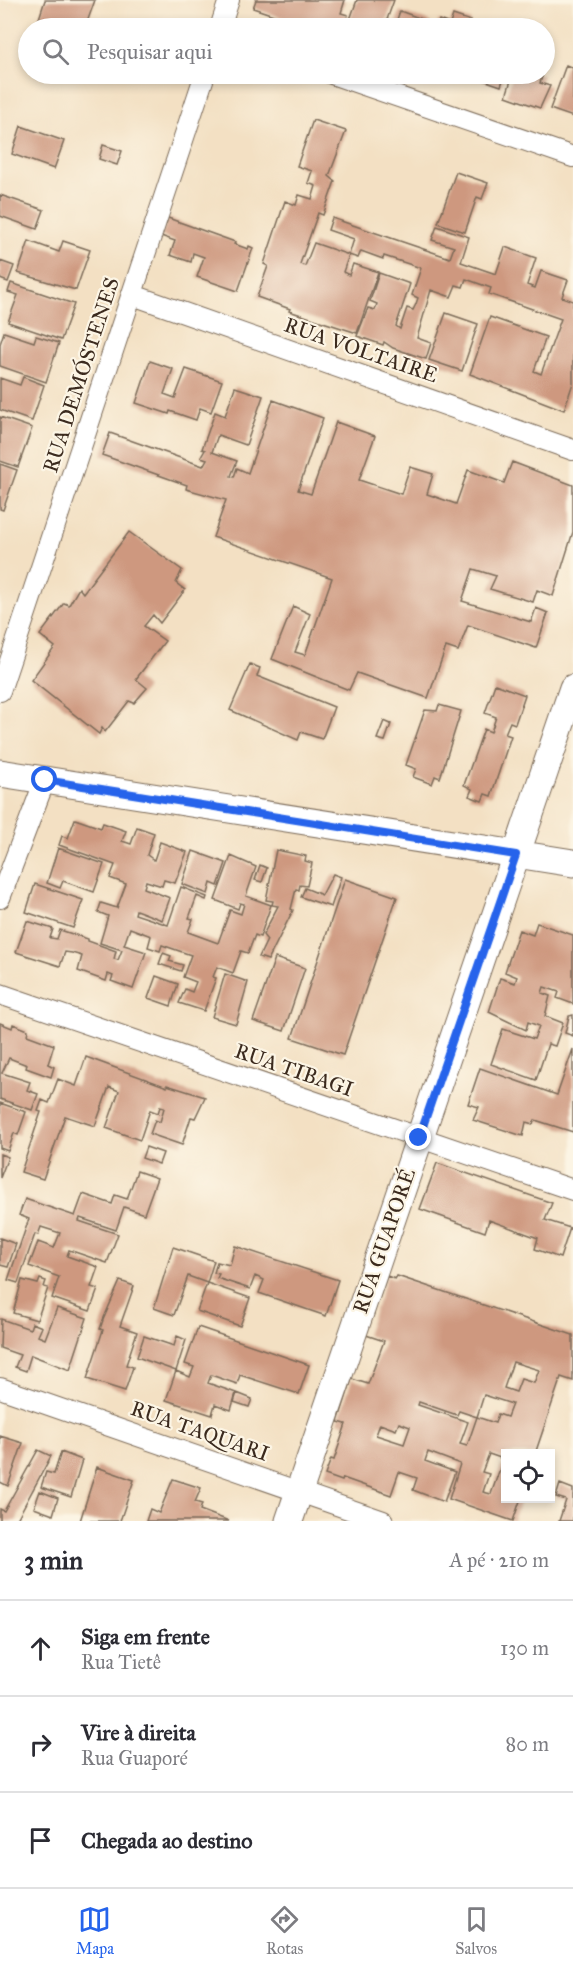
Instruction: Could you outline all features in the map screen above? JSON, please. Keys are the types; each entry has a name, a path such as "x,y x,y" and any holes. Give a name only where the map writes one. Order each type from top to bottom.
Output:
{"street":[{"path":"223,18 229,0"},
{"name":"RUA DEMÓSTENES","path":"0,691 202,84"},
{"path":"361,84 573,157"},
{"name":"RUA VOLTAIRE","path":"133,295 573,450"},
{"name":"RUA GUAPORÉ","path":"289,1521 573,688"},
{"path":"0,773 573,863"},
{"path":"0,898 45,780"},
{"name":"RUA TIBAGI","path":"0,994 573,1190"},
{"name":"RUA TAQUARI","path":"0,1388 383,1521"}],"building":[{"path":"45,0 95,0 89,18 39,18"},
{"path":"256,0 345,0 341,13 348,15 347,18 282,18 253,8"},
{"path":"357,0 394,0 388,18 351,18"},
{"path":"400,11 419,18 398,18"},
{"path":"566,65 573,68 573,117 550,109"},
{"path":"510,84 550,86 540,108 506,96"},
{"path":"313,120 346,131 329,176 335,181 323,215 318,213 300,264 305,266 314,243 349,255 343,272 349,275 353,264 378,272 357,333 289,311 290,309 257,297 268,266 264,264 285,201 296,205 299,195 312,199 316,186 308,183 312,171 297,166"},
{"path":"21,126 64,141 54,169 12,154"},
{"path":"103,145 122,151 117,165 99,159"},
{"path":"456,172 488,183 482,199 477,197 465,232 438,223"},
{"path":"0,195 44,210 37,229 0,216"},
{"path":"168,218 235,242 234,244 248,249 249,246 253,248 238,291 197,277 204,257 193,253 191,262 170,255 175,241 161,236"},
{"path":"332,218 450,258 454,247 432,240 437,226 469,237 461,262 496,274 505,247 536,258 527,285 535,288 541,271 568,280 562,297 573,301 573,383 564,410 470,374 490,317 546,337 534,371 541,374 561,319 489,294 491,288 466,279 463,287 456,285 451,297 431,290 417,338 431,343 426,359 393,348 384,342 383,345 357,336 368,308 375,310 377,304 370,301 379,273 410,284 396,326 400,329 407,308 413,310 416,304 418,298 412,295 421,268 361,251 358,258 349,255 354,239 328,230"},
{"path":"29,241 59,252 63,241 90,250 76,290 18,273"},
{"path":"0,261 14,266 8,282 0,279"},
{"path":"11,283 74,304 61,340 8,322 18,295 8,292"},
{"path":"446,313 478,324 462,371 429,360"},
{"path":"4,332 34,342 36,336 59,343 46,382 0,366 0,344"},
{"path":"150,361 173,369 164,394 175,398 186,369 222,381 211,412 200,408 196,420 136,403"},
{"path":"23,377 44,385 32,421 0,410 0,378 20,385"},
{"path":"235,387 263,396 246,445 218,435 212,452 237,461 231,476 234,477 237,468 248,473 273,400 323,418 298,490 311,494 336,422 375,436 359,480 401,494 410,467 433,474 427,494 456,504 468,470 504,483 512,462 573,485 573,532 553,596 537,590 533,602 490,589 496,576 473,569 462,601 531,622 536,608 548,613 536,648 468,625 458,651 446,647 428,698 357,673 349,690 272,659 293,606 310,614 295,652 305,655 332,578 213,537 226,500 186,489 187,485 102,455 110,433 203,466 207,459 201,457 205,450 202,449 215,412 225,416"},
{"path":"0,417 32,428 18,467 0,461"},
{"path":"0,464 17,470 3,510 0,509"},
{"path":"129,532 182,570 176,583 185,590 160,623 153,615 144,626 165,641 136,679 147,688 134,703 129,701 105,732 102,728 99,734 31,680 55,647 40,635 64,603 69,605 79,588 83,593"},
{"path":"250,664 260,668 257,676 334,707 322,739 301,732 298,740 230,710"},
{"path":"495,684 525,695 515,724 510,722 505,734 511,736 491,796 485,794 482,801 469,796 472,789 464,785 484,729 491,732 496,717 485,713"},
{"path":"439,705 461,711 440,778 435,776 432,784 413,777 416,769 406,765 425,710 437,711"},
{"path":"384,721 391,724 385,741 377,739"},
{"path":"75,819 101,828 103,823 126,831 122,841 131,844 137,827 154,833 147,855 154,860 160,842 187,852 175,883 164,880 162,886 146,881 144,888 170,898 162,920 136,910 135,914 168,925 181,887 207,897 206,900 197,896 189,918 193,919 188,932 218,943 230,910 241,914 244,904 240,903 238,909 215,900 231,856 256,867 246,896 271,905 260,937 255,935 248,953 241,951 233,973 217,967 213,977 216,978 204,1011 179,1003 185,989 192,992 196,982 183,977 191,955 162,945 160,951 148,947 151,936 130,928 124,945 146,952 133,989 111,981 113,976 108,974 106,981 78,971 82,956 65,952 60,966 16,952 27,921 53,929 50,938 57,939 60,930 116,951 114,959 118,960 122,950 100,943 108,916 98,912 101,903 117,908 126,884 110,878 115,865 59,845 62,836 68,838"},
{"path":"58,848 104,864 94,892 63,881 60,888 47,883"},
{"path":"276,850 306,856 305,861 312,863 307,886 300,885 299,890 296,889 291,909 293,910 268,960 259,957 267,940 263,935 278,906 272,905 273,901 266,900"},
{"path":"193,851 226,863 218,886 211,883 208,894 182,884"},
{"path":"260,865 267,868 262,882 255,880"},
{"path":"333,874 341,877 331,907 301,897 305,888 322,895"},
{"path":"345,879 397,897 343,1055 292,1038"},
{"path":"35,884 83,900 73,928 26,912"},
{"path":"537,923 573,935 573,1004 557,998 559,992 544,987 542,993 550,996 545,1016 563,1023 555,1046 548,1044 536,1080 491,1064 503,1029 534,1039 539,1026 528,1022 526,1030 489,1012 500,978 515,983 517,977 505,972 519,930 533,935"},
{"path":"163,953 171,956 169,961 183,965 181,971 159,964"},
{"path":"275,958 305,968 284,1031 253,1021"},
{"path":"225,974 248,982 236,1024 212,1017"},
{"path":"156,976 178,984 171,1006 148,998"},
{"path":"573,1015 573,1036 565,1033 569,1016"},
{"path":"0,1023 12,1028 13,1024 28,1030 27,1035 54,1045 48,1064 54,1067 51,1077 26,1068 27,1065 9,1058 2,1073 30,1082 27,1090 38,1094 32,1110 0,1099"},
{"path":"573,1049 573,1132 535,1120 533,1124 526,1122 523,1136 473,1120 479,1107 468,1104 480,1068 557,1095"},
{"path":"86,1057 167,1087 167,1085 205,1097 195,1118 191,1117 182,1145 150,1134 155,1120 160,1122 164,1108 160,1107 158,1113 150,1110 140,1140 106,1128 119,1091 109,1087 95,1126 65,1116 43,1179 21,1172 41,1112 38,1111 42,1100 49,1103 58,1079 76,1086"},
{"path":"0,1103 26,1112 18,1135 14,1133 8,1151 0,1148"},
{"path":"146,1147 163,1153 159,1164 142,1158"},
{"path":"0,1154 8,1157 0,1178"},
{"path":"437,1163 552,1203 545,1220 570,1228 560,1258 535,1249 538,1238 489,1220 485,1232 420,1209"},
{"path":"137,1171 157,1178 144,1214 124,1207 116,1230 80,1218 79,1221 118,1234 107,1263 69,1250 67,1256 98,1267 91,1287 98,1289 90,1311 52,1298 59,1277 29,1266 38,1242 54,1248 60,1233 41,1227 38,1235 35,1234 18,1283 8,1280 29,1219 19,1215 25,1199 75,1216 83,1194 112,1204 115,1195 127,1199"},
{"path":"0,1238 16,1244 8,1267 0,1265"},
{"path":"235,1246 338,1280 326,1316 259,1293 264,1280 255,1276 250,1289 217,1278 219,1274 214,1273 217,1262 230,1265"},
{"path":"173,1247 214,1261 207,1283 188,1276 174,1315 154,1308"},
{"path":"387,1276 395,1279 397,1276 573,1335 573,1381 561,1377 537,1449 501,1449 501,1458 489,1454 482,1472 489,1474 483,1492 491,1494 501,1466 501,1503 519,1503 513,1521 449,1499 460,1464 428,1452 425,1461 455,1472 444,1502 413,1490 417,1478 399,1472 391,1495 343,1478 342,1481 325,1475 331,1459 334,1460 346,1424 338,1422 352,1379 368,1384 384,1341 366,1335","holes":["513,1362 539,1370 534,1383 521,1379 516,1392 504,1388","484,1395 512,1404 507,1417 498,1414 495,1423 477,1417","419,1402 457,1415 459,1411 477,1417 467,1446 460,1444 468,1422 418,1405","399,1423 410,1427 404,1444 376,1435 380,1424 396,1430"]},
{"path":"40,1279 46,1281 44,1287 48,1288 37,1320 13,1313 22,1280 38,1284"},
{"path":"120,1281 134,1286 120,1326 137,1332 126,1365 133,1367 125,1391 87,1379 103,1330 100,1329 103,1320"},
{"path":"207,1283 250,1298 240,1326 197,1311"},
{"path":"57,1308 87,1318 70,1370 31,1355 26,1371 15,1367 20,1355 0,1348 1,1319 30,1329 32,1323 42,1327 38,1336 45,1339"},
{"path":"198,1327 309,1365 299,1394 240,1375 237,1384 211,1375 208,1383 236,1393 231,1410 215,1404 212,1415 166,1400 176,1371 190,1377 194,1367 185,1364"},
{"path":"144,1336 174,1346 177,1336 186,1340 176,1371 137,1357"},
{"path":"237,1393 252,1399 249,1407 234,1402"},
{"path":"0,1436 23,1443 8,1486 0,1482"},
{"path":"38,1450 51,1456 16,1521 0,1521 0,1509 4,1511"},
{"path":"61,1452 82,1460 71,1497 41,1487 46,1472 54,1474"},
{"path":"97,1467 134,1480 120,1521 80,1521"},
{"path":"173,1479 201,1488 195,1502 202,1504 200,1510 229,1521 146,1521 150,1509 159,1513"},
{"path":"560,1484 573,1489 573,1521 559,1521 566,1500 556,1497"},
{"path":"40,1491 58,1498 53,1515 34,1508"}],"route":[{"path":"45,780 516,855 419,1138"}]}
